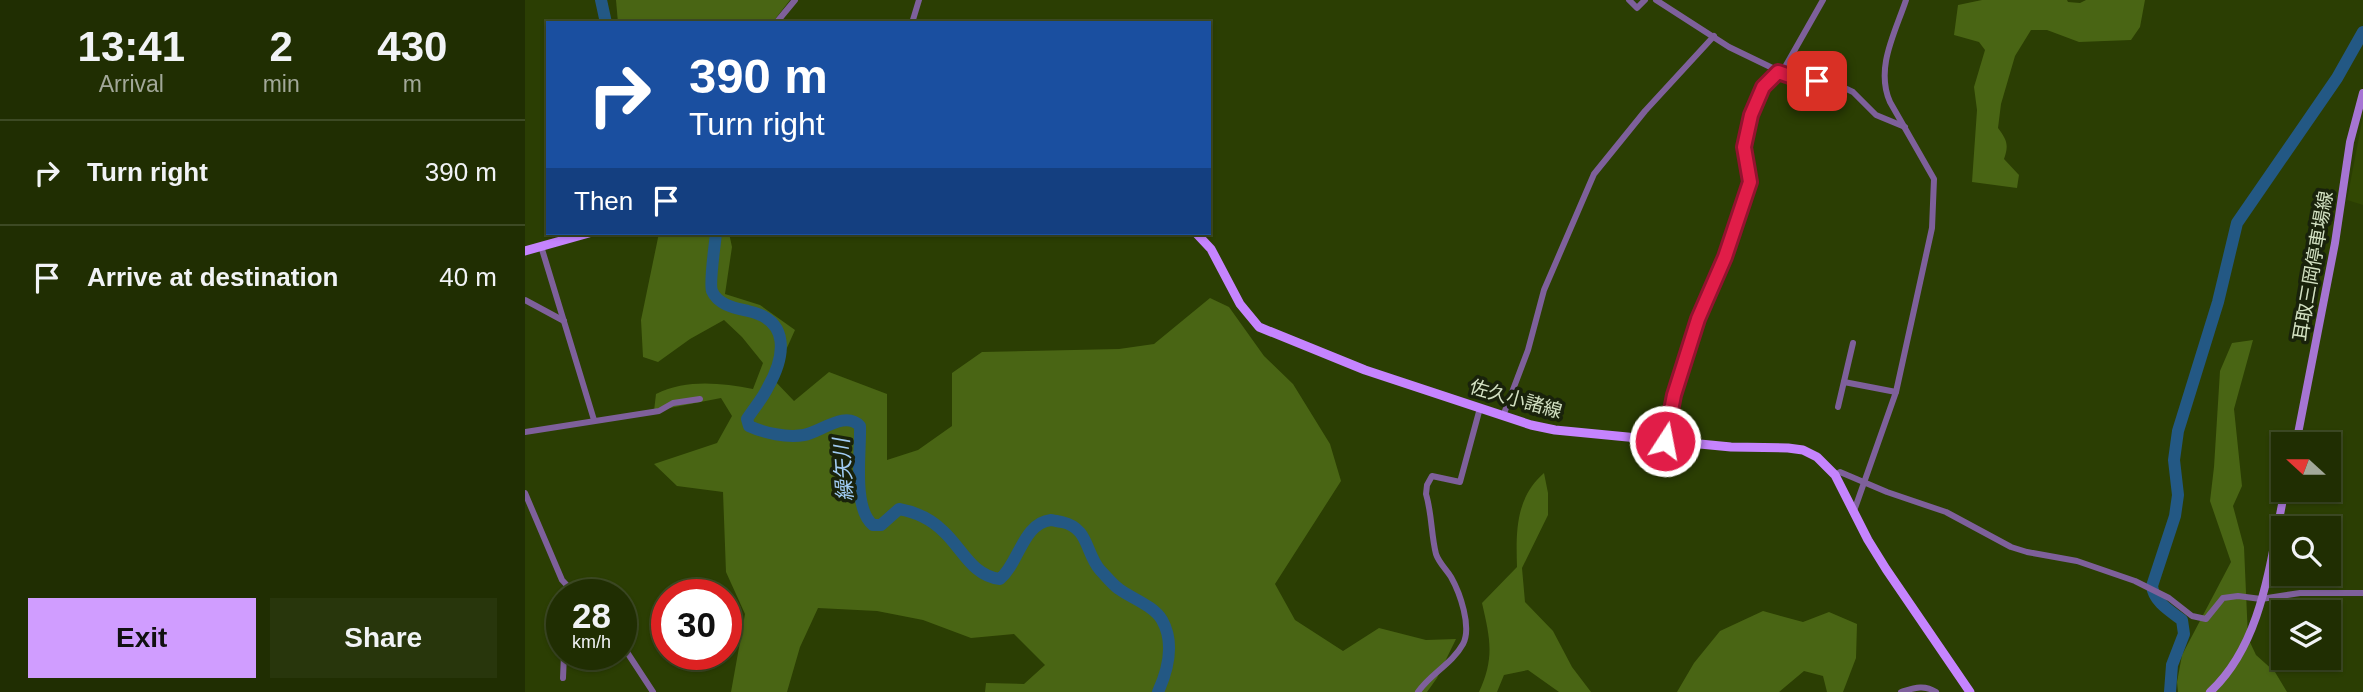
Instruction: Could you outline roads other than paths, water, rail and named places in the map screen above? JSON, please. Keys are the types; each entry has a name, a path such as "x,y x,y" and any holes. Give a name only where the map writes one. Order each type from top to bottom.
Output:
{"main road":[{"name":"耳取三岡停車場線","path":"2298,432 2335,243 2350,142 2363,93"},
{"path":"525,251 582,235"},
{"name":"佐久小諸線","path":"1198,235 1211,249 1240,304 1259,327 1365,370 1503,416 1555,430 1665,441 1803,450 1817,457 1835,475 1886,569 1970,692"},
{"path":"2210,692 2237,662 2251,631 2261,599 2282,502"}],"street":[{"path":"778,21 795,0"},
{"path":"913,21 919,0"},
{"path":"1629,0 1637,8 1645,0"},
{"path":"1656,0 1729,47 1778,72 1801,80 1832,82 1853,92 1876,116 1905,127"},
{"path":"1665,441 1674,395 1698,319 1725,257 1750,182 1744,147 1751,115 1763,87 1786,67 1823,0"},
{"path":"1854,511 1896,393 1932,228 1934,179 1886,92 1883,72 1906,0"},
{"path":"1503,416 1528,350 1545,290 1594,174 1645,111 1714,36"},
{"path":"541,246 594,420"},
{"path":"525,300 565,321"},
{"path":"1838,407 1853,342"},
{"path":"1844,382 1896,393"},
{"path":"525,432 659,411 673,403 699,399"},
{"path":"1418,692 1426,680 1455,655 1466,634 1463,604 1452,579 1437,558 1426,494 1427,485 1432,476 1460,482 1480,408"},
{"path":"1835,475 1840,472 1945,512 2011,547 2077,561 2135,580 2169,598 2192,616 2206,619 2223,598 2238,596 2261,599 2300,593 2363,593"},
{"path":"525,493 562,579"},
{"path":"637,668 653,692"},
{"path":"563,670 563,678"},
{"path":"1901,692 1918,686 1929,687 1936,692"}],"waterway":[{"name":"繰矢川","path":"601,0 606,21"},
{"path":"2170,692 2172,665 2184,634 2182,620 2159,601 2152,586 2175,516 2178,495 2174,460 2178,431 2218,302 2237,223 2337,78 2363,32"},
{"name":"繰矢川","path":"716,235 711,280 715,296 727,305 772,322 781,341 774,375 747,419 749,426 776,434 797,436 840,421 854,422 860,426 859,478 862,506 873,525 881,525 899,509 917,514 938,527 975,567 990,577 1000,579 1034,528 1051,520 1071,525 1082,535 1095,563 1111,582 1154,611 1162,620 1168,638 1169,656 1158,692"}]}
